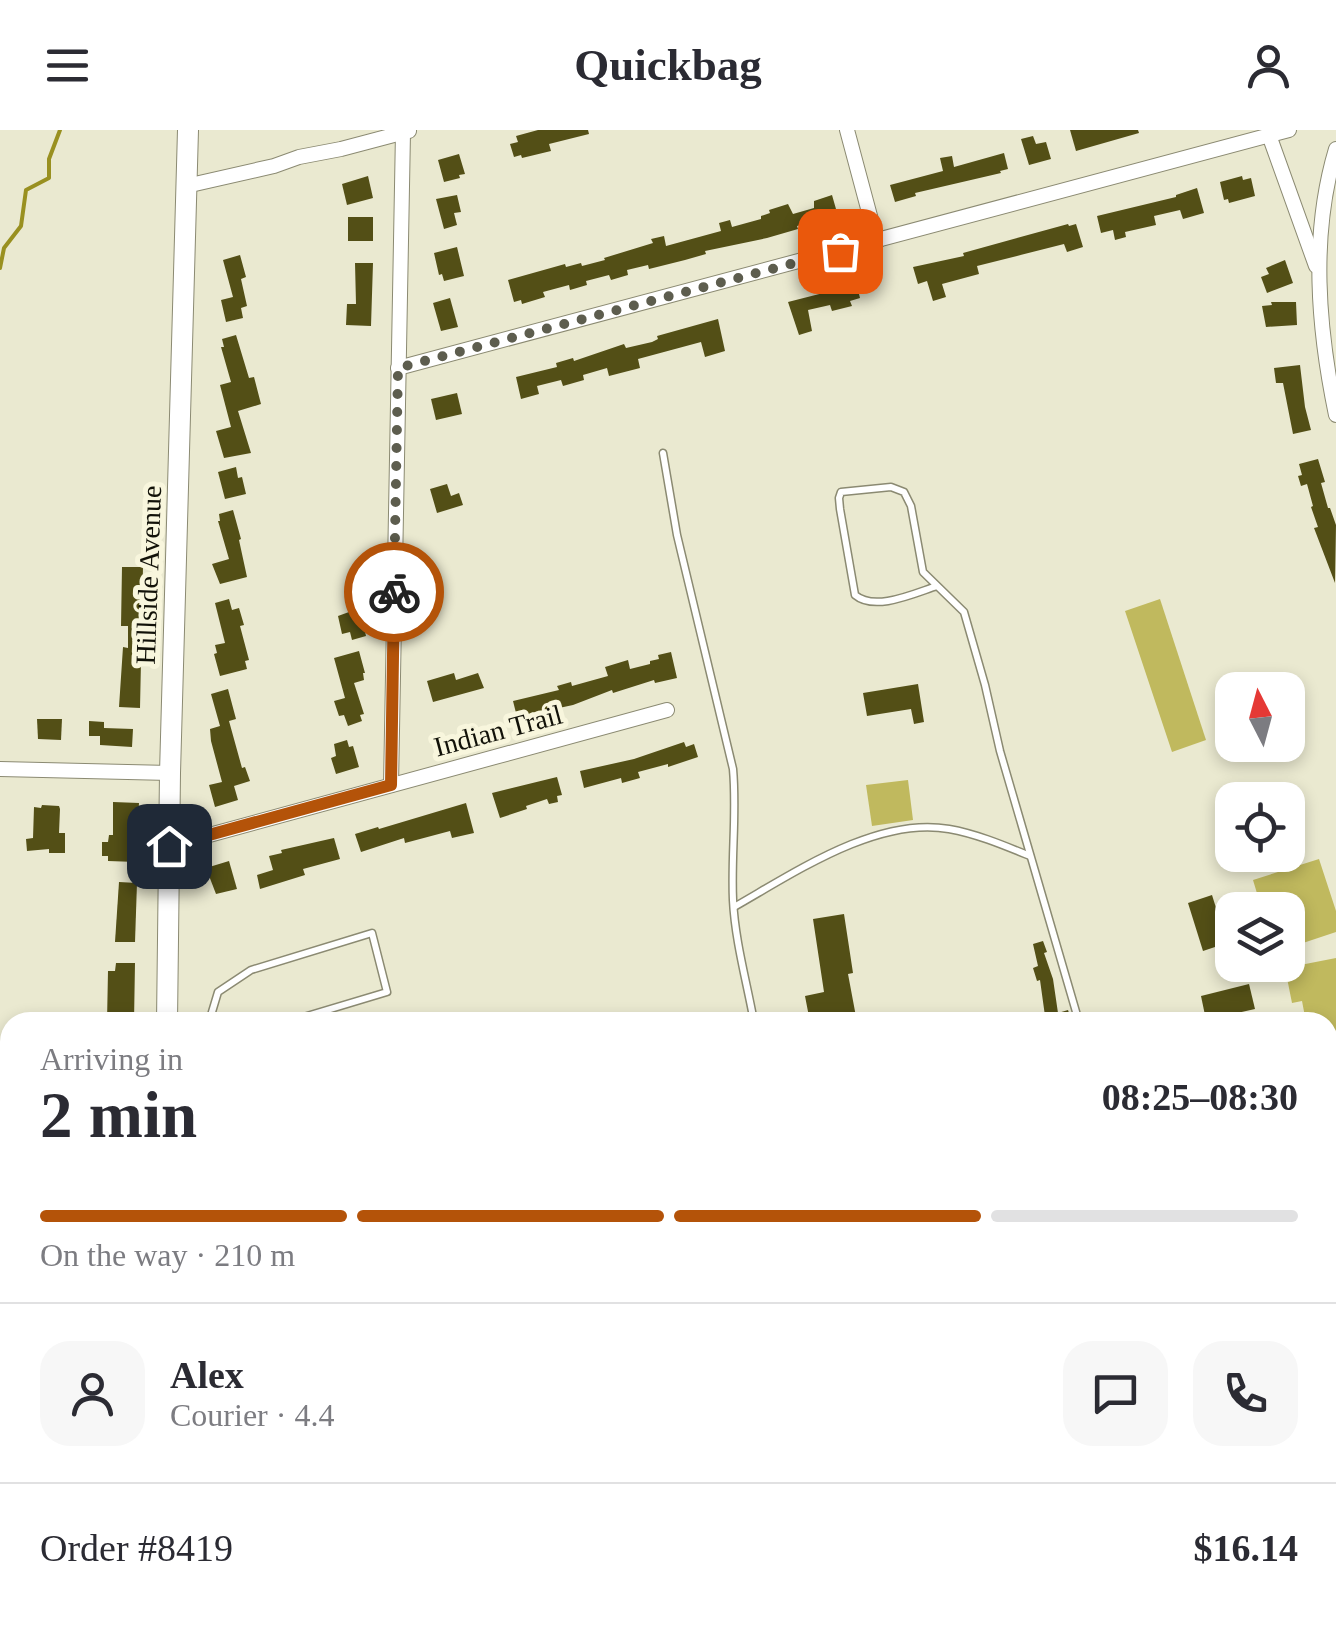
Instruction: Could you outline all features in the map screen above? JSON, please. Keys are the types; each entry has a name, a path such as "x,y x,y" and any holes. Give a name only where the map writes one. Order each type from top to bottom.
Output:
{"main road":[{"name":"Hillside Avenue","path":"167,1012 188,130"}],"street":[{"path":"847,130 877,242"},
{"path":"398,368 1289,130"},
{"path":"186,186 407,131 398,368 391,785"},
{"path":"1269,135 1319,275"},
{"path":"1336,150 1324,206 1319,275 1322,334 1336,414"},
{"name":"Indian Trail","path":"169,846 667,710"},
{"path":"0,770 170,773"}],"lane":[{"path":"663,453 676,535 734,769 734,907 752,1012"},
{"path":"937,586 884,601 860,600 838,498 842,492 891,487 904,492 911,506 922,572 937,586 964,612 1076,1012"},
{"path":"734,907 849,846 898,829 945,828 1031,856"},
{"path":"211,1012 218,992 252,970 372,933 388,992 321,1012"}],"shaded area":[{"path":"1160,599 1206,740 1172,752 1125,611"},
{"path":"908,780 913,820 872,826 866,785"},
{"path":"1319,859 1336,911 1336,932 1305,942 1305,892 1257,892 1253,880 1278,872 1305,872 1305,863"},
{"path":"1336,958 1336,1012 1304,1012 1302,1001 1292,1003 1288,982 1305,982 1305,964"}],"building":[{"path":"538,130 588,130 589,134 549,144 551,151 514,157 510,144 518,142 516,136"},
{"path":"1070,130 1138,130 1139,133 1076,151"},
{"path":"1033,136 1036,144 1046,142 1051,159 1029,165 1021,139"},
{"path":"1004,153 1008,169 1001,173 915,193 916,196 895,202 890,185 943,171 940,158 952,156 954,167"},
{"path":"459,154 465,174 444,182 438,160"},
{"path":"368,176 373,198 347,205 342,184"},
{"path":"1242,176 1243,180 1251,178 1255,196 1229,203 1224,200 1220,182"},
{"path":"1197,188 1204,213 1183,219 1180,210 1154,216 1156,225 1125,232 1126,237 1115,240 1113,230 1101,233 1097,216 1176,197"},
{"path":"457,195 461,212 454,213 457,225 444,229 436,199"},
{"path":"832,195 838,216 767,238 705,251 706,254 685,260 627,270 628,275 611,280 609,275 570,290 569,285 543,292 545,297 522,304 521,300 514,302 508,280 565,264 582,266 605,260 664,236 666,246 721,231 719,223 730,220 732,227 761,219 769,210 788,204 793,214 814,208 814,201"},
{"path":"348,217 373,217 373,241 348,241"},
{"path":"1076,224 1083,247 1067,252 1064,244 977,266 979,274 942,284 946,297 933,301 927,281 918,284 913,267 964,256 963,253"},
{"path":"457,247 464,276 444,281 434,253"},
{"path":"240,255 247,306 241,308 243,318 226,322 221,300 233,297 223,260"},
{"path":"1285,260 1293,283 1267,293 1261,277 1269,274 1266,268"},
{"path":"355,263 373,263 371,326 346,325 347,304 356,304"},
{"path":"856,282 860,298 850,301 852,306 832,311 830,305 808,310 812,331 799,335 788,302"},
{"path":"450,298 458,327 441,331 433,303"},
{"path":"1271,302 1296,302 1297,325 1266,327 1262,306 1272,305"},
{"path":"718,319 725,351 705,357 701,342 638,359 640,368 609,376 607,368 563,386 561,380 537,386 539,394 521,399 516,377 624,344 626,348 652,342 657,336"},
{"path":"236,335 261,404 238,411 251,453 224,458 216,431 231,427 220,385 231,382 221,347 222,339"},
{"path":"1300,365 1311,430 1293,434 1283,383 1276,383 1274,368"},
{"path":"457,393 462,414 436,420 431,399"},
{"path":"1318,459 1325,482 1321,483 1336,525 1335,583 1314,528 1318,527 1307,484 1301,486 1298,476 1302,475 1299,464"},
{"path":"236,467 246,494 225,499 218,472"},
{"path":"447,484 451,496 459,493 463,505 437,513 430,489"},
{"path":"233,510 247,577 220,584 212,564 229,559 219,514"},
{"path":"122,567 143,567 140,708 119,707 123,647 128,648 128,626 121,626"},
{"path":"229,599 232,610 239,608 249,660 245,661 247,669 220,676 215,645 225,643 215,603"},
{"path":"360,608 366,636 352,640 350,632 342,634 338,616"},
{"path":"359,651 364,680 354,683 364,714 360,715 362,721 348,726 334,701 345,698 334,658"},
{"path":"671,652 677,678 655,683 654,680 613,693 612,690 573,705 517,717 513,701 559,690 557,686 571,682 572,686 608,676 605,667 628,660 630,669 650,664 659,659 658,655"},
{"path":"454,673 456,680 478,673 484,688 433,702 427,681"},
{"path":"918,684 924,722 914,724 911,709 867,716 863,693"},
{"path":"228,689 236,719 229,721 242,768 245,767 250,781 234,786 238,800 215,807 209,785 222,782 211,741 210,729 220,726 211,694"},
{"path":"37,719 62,719 61,740 38,739"},
{"path":"89,721 104,722 104,728 133,729 132,747 100,745 100,736 89,736"},
{"path":"347,740 349,747 353,746 359,767 336,774 331,758 336,756 334,744"},
{"path":"684,742 686,747 694,744 698,757 638,772 640,778 622,783 621,778 584,788 580,771"},
{"path":"557,777 562,795 557,796 558,802 549,804 547,799 500,818 492,793"},
{"path":"113,802 139,803 137,862 108,861 108,856 102,856 102,842 108,842 109,835 113,835"},
{"path":"466,803 474,833 452,838 450,831 405,843 404,838 361,852 355,834"},
{"path":"59,806 59,833 65,833 65,853 49,853 49,849 27,851 26,839 33,838 34,807"},
{"path":"334,838 340,859 303,869 305,875 260,889 257,875 273,870 269,856"},
{"path":"229,861 237,889 216,894 206,868"},
{"path":"119,882 137,883 135,942 115,942"},
{"path":"1212,895 1215,947 1203,951 1188,903"},
{"path":"844,914 855,1012 808,1012 805,996 824,992 813,919"},
{"path":"1043,941 1058,1012 1044,1012 1040,980 1037,981 1033,968 1038,966 1033,944"},
{"path":"116,963 135,963 134,1012 107,1012 108,971 115,971"},
{"path":"1249,984 1255,1009 1204,1012 1201,996"}],"waterway":[{"path":"0,268 4,248 21,226 26,190 49,178 49,159 60,130"}],"way so far":[{"path":"394,592 398,368 840,251"}],"route":[{"path":"169,846 391,785 394,592"}]}
